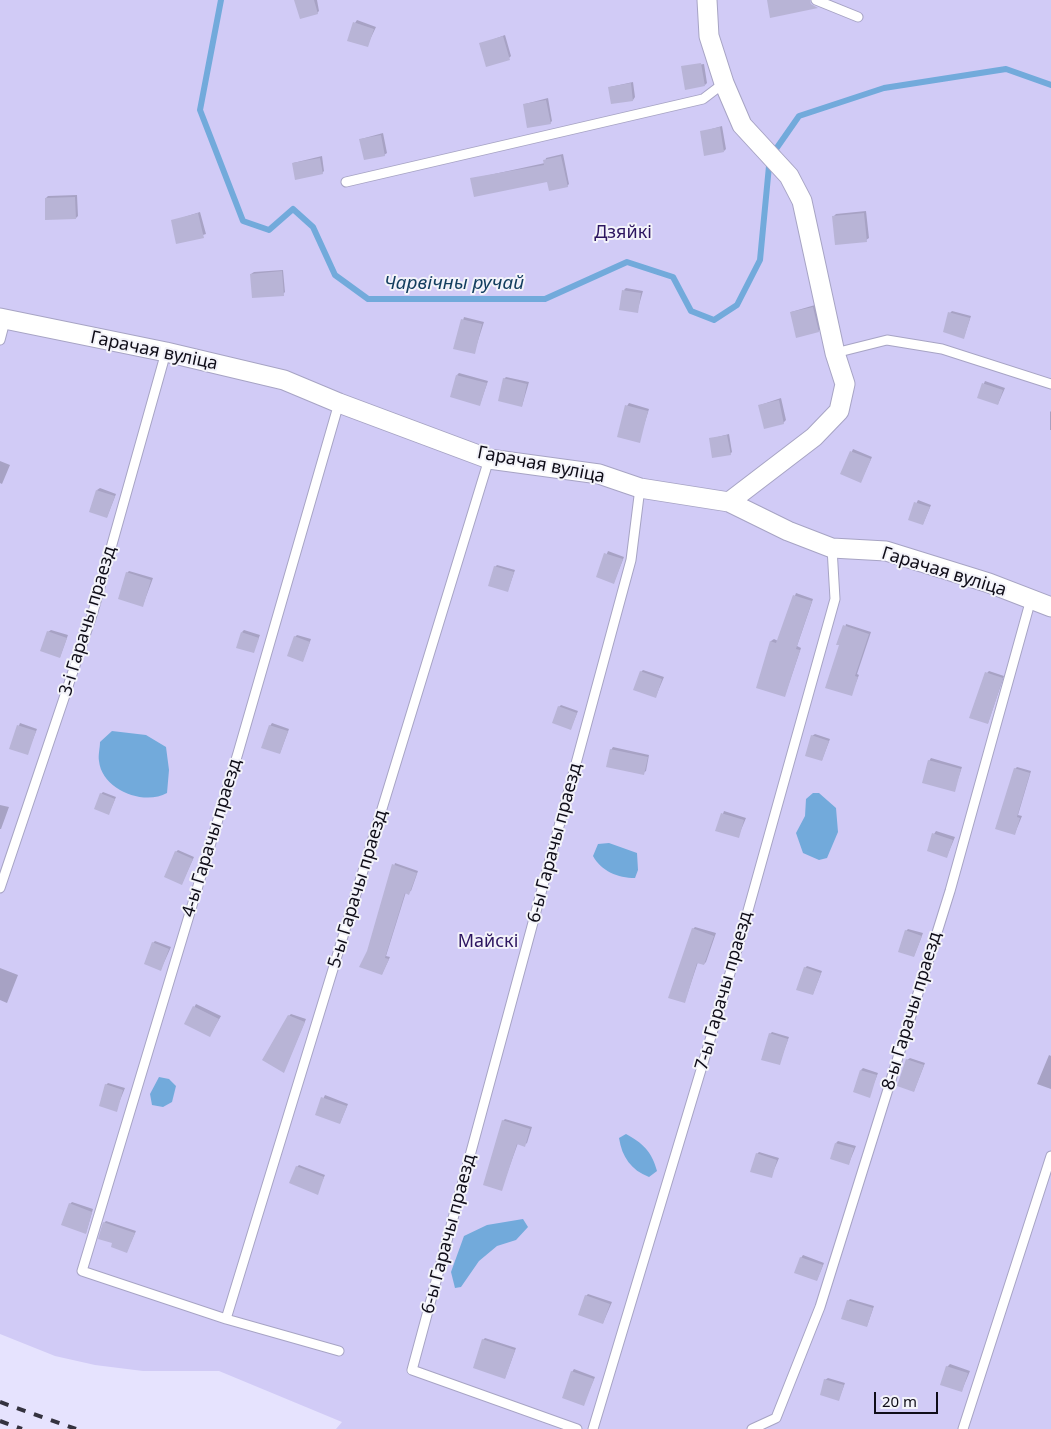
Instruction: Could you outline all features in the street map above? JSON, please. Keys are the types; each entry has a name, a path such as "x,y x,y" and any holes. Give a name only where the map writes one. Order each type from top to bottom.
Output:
{"street":[{"path":"707,0 709,36 724,83 742,125 789,176 802,201 835,352 845,384 840,411 814,437 729,502"},
{"name":"Гарачая вуліца","path":"3,320 166,352 284,380 339,403 489,459 599,474 640,488 729,502 788,531 832,548 886,551 989,583 1051,607"}],"lane":[{"path":"816,0 858,17"},
{"path":"346,182 703,99 724,83"},
{"path":"0,340 3,320"},
{"path":"835,352 887,340 942,348 1051,384"},
{"name":"3-і Гарачы праезд","path":"0,888 93,612 166,352"},
{"name":"4-ы Гарачы праезд","path":"226,1319 82,1271 235,762 339,403"},
{"name":"5-ы Гарачы праезд","path":"226,1319 489,459"},
{"name":"6-ы Гарачы праезд","path":"577,1429 412,1370 631,560 640,488"},
{"name":"7-ы Гарачы праезд","path":"593,1429 737,950 835,599 832,548"},
{"name":"8-ы Гарачы праезд","path":"752,1429 776,1418 820,1306 947,900 1031,599"},
{"path":"963,1429 1051,1156"},
{"path":"226,1319 339,1351"}],"green space":[{"name":"Майскі","path":"0,0 1051,0 1051,1429 336,1429 342,1422 219,1371 143,1371 95,1365 55,1356 0,1334"}],"water":[{"path":"112,731 146,735 166,747 169,770 167,793 158,797 136,796 126,793 108,780 102,771 99,754 100,742"},
{"path":"813,793 819,793 836,808 838,832 827,858 819,860 803,853 796,833 805,816 806,799"},
{"path":"609,843 637,853 638,870 635,878 622,877 611,873 596,861 593,856 598,844"},
{"path":"159,1077 169,1079 176,1086 172,1102 163,1107 152,1105 150,1094"},
{"path":"626,1134 642,1145 652,1158 657,1171 649,1177 632,1167 625,1157 619,1138"},
{"path":"523,1219 528,1227 516,1240 497,1246 479,1261 461,1287 455,1288 451,1272 464,1236 487,1225"}],"building":[{"path":"294,0 314,0 318,14 300,19"},
{"path":"767,0 810,0 811,4 818,8 770,18"},
{"path":"353,22 374,29 368,47 347,41"},
{"path":"503,36 510,60 486,67 479,43"},
{"path":"701,63 705,86 685,90 681,66"},
{"path":"631,83 633,101 611,104 608,87"},
{"path":"546,100 551,124 527,128 523,104"},
{"path":"720,127 724,152 704,156 700,131"},
{"path":"381,135 385,156 364,160 359,139"},
{"path":"561,156 568,187 549,191 547,182 474,197 470,178 544,165 543,160"},
{"path":"320,158 323,174 295,180 292,163"},
{"path":"75,197 76,219 45,220 45,198"},
{"path":"198,213 204,238 176,244 171,220"},
{"path":"864,213 867,242 835,245 832,216"},
{"path":"282,271 284,296 252,298 250,274"},
{"path":"622,290 641,293 638,313 619,310"},
{"path":"813,307 819,332 796,338 790,312"},
{"path":"948,312 970,318 964,339 943,332"},
{"path":"461,319 482,324 475,354 453,349"},
{"path":"456,375 487,383 480,406 450,397"},
{"path":"503,378 527,384 522,407 498,401"},
{"path":"982,383 1003,390 998,405 977,398"},
{"path":"779,400 784,424 764,429 758,405"},
{"path":"625,405 648,411 640,443 617,437"},
{"path":"727,435 731,455 712,458 709,438"},
{"path":"850,451 871,459 861,483 840,474"},
{"path":"96,490 115,496 107,518 89,512"},
{"path":"914,502 930,507 923,525 908,520"},
{"path":"604,553 623,559 614,584 596,577"},
{"path":"494,566 514,572 508,592 488,586"},
{"path":"126,572 151,580 143,607 118,599"},
{"path":"793,595 812,601 796,649 800,650 785,697 756,688 770,641 776,643"},
{"path":"843,625 869,634 855,676 858,677 852,696 825,688 839,645 836,645"},
{"path":"47,631 67,638 60,658 40,651"},
{"path":"241,632 259,638 254,653 236,648"},
{"path":"294,636 310,642 303,662 287,656"},
{"path":"640,671 662,679 656,698 633,690"},
{"path":"985,672 1003,678 988,724 969,718"},
{"path":"558,706 577,713 571,730 552,723"},
{"path":"17,725 36,731 28,755 9,749"},
{"path":"269,725 288,731 280,754 261,748"},
{"path":"811,735 829,741 822,761 805,756"},
{"path":"610,749 648,757 644,775 606,767"},
{"path":"928,760 961,769 955,792 922,783"},
{"path":"1014,768 1030,773 1017,817 1020,818 1015,835 995,829"},
{"path":"100,793 115,799 109,815 94,809"},
{"path":"721,813 744,820 739,838 715,831"},
{"path":"932,833 953,840 947,858 927,851"},
{"path":"175,851 193,859 182,885 164,877"},
{"path":"392,864 417,873 409,895 405,893 385,958 389,959 382,975 359,967 367,951"},
{"path":"692,928 714,936 704,965 697,963 685,1003 668,998"},
{"path":"905,930 922,936 914,957 898,952"},
{"path":"152,942 169,949 161,971 144,964"},
{"path":"804,967 821,973 813,995 796,990"},
{"path":"193,1006 219,1019 210,1037 184,1024"},
{"path":"288,1015 305,1022 284,1073 262,1060"},
{"path":"769,1033 788,1039 780,1065 761,1060"},
{"path":"906,1059 924,1065 914,1092 897,1086"},
{"path":"860,1070 877,1075 870,1098 853,1092"},
{"path":"105,1084 123,1090 117,1112 99,1106"},
{"path":"321,1097 347,1106 340,1124 315,1115"},
{"path":"502,1120 530,1129 525,1147 517,1144 502,1191 483,1185"},
{"path":"835,1143 854,1148 849,1165 830,1159"},
{"path":"756,1153 777,1160 772,1178 750,1172"},
{"path":"296,1166 324,1177 318,1195 289,1183"},
{"path":"69,1203 92,1212 86,1234 61,1225"},
{"path":"103,1222 135,1233 127,1253 111,1247 112,1243 98,1239"},
{"path":"800,1257 823,1265 817,1281 794,1273"},
{"path":"585,1295 610,1304 603,1324 578,1315"},
{"path":"847,1300 873,1308 867,1327 841,1319"},
{"path":"482,1339 515,1350 505,1379 473,1368"},
{"path":"946,1366 968,1373 962,1392 940,1385"},
{"path":"571,1371 594,1379 584,1406 562,1398"},
{"path":"824,1379 844,1385 839,1401 820,1395"}],"waterway":[{"name":"Чарвічны ручай","path":"221,0 200,110 243,221 269,230 293,209 313,227 335,275 368,299 545,299 627,262 673,277 691,311 714,320 737,305 760,260 769,166"},
{"name":"Чарвічны ручай","path":"776,149 799,116 884,88 1006,69 1051,85"}],"railway":[{"path":"0,1402 76,1429"},
{"path":"0,1421 22,1429"}],"park label":[{"name":"Дзяйкі","path":"623,233"}]}
